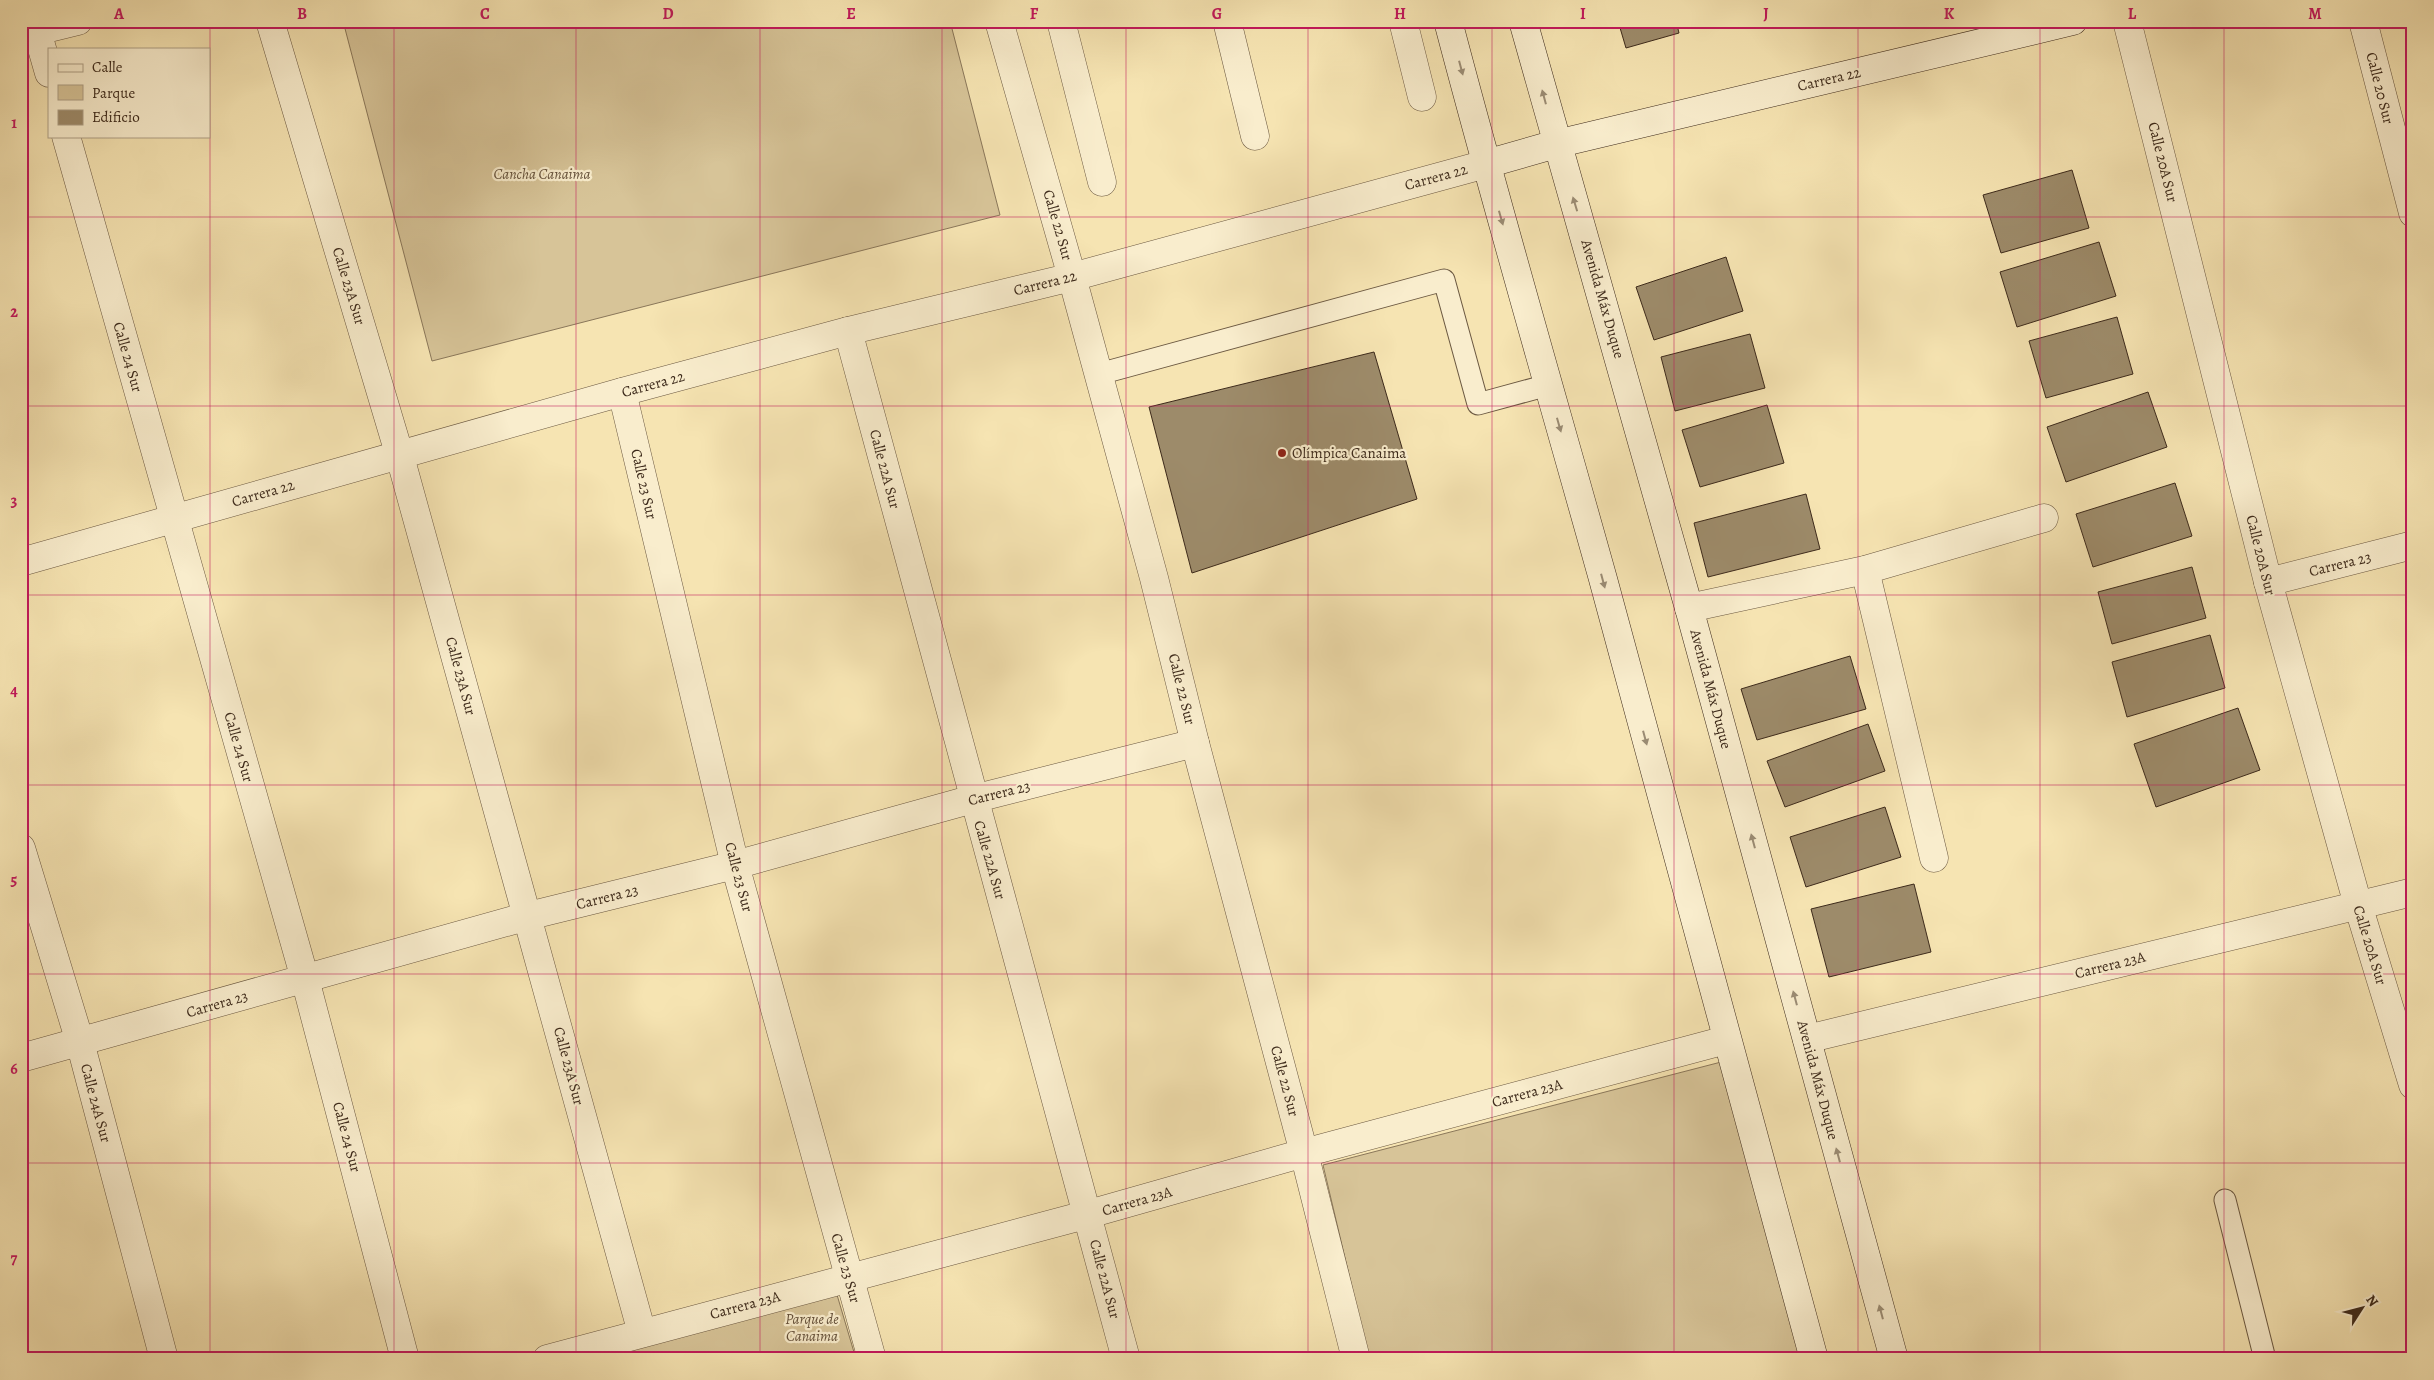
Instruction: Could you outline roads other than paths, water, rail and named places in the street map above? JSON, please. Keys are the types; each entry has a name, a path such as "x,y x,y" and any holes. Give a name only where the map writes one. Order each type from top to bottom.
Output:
{"street":[{"path":"48,71 29,33 78,21"},
{"name":"Calle 23A Sur","path":"270,21 399,453 642,1333"},
{"name":"Calle 22 Sur","path":"999,21 1099,374 1154,578 1195,743 1304,1153 1356,1359"},
{"path":"1061,21 1102,182"},
{"path":"1226,21 1254,136"},
{"path":"1403,21 1422,97"},
{"path":"1448,21 1486,164 1606,589 1726,1040 1814,1359"},
{"name":"Avenida Máx Duque","path":"1523,21 1556,144 1590,251 1689,608 1894,1359"},
{"name":"Carrera 22","path":"21,562 173,520 399,453 622,392 848,331 1072,277 1556,144 2073,21"},
{"name":"Calle 20A Sur","path":"2127,21 2268,582 2358,905 2413,1085"},
{"name":"Calle 20 Sur","path":"2363,21 2413,213"},
{"name":"Calle 24 Sur","path":"67,138 173,520 305,979 405,1359"},
{"name":"Calle 22A Sur","path":"848,331 973,800 1088,1214 1126,1359"},
{"name":"Calle 23 Sur","path":"622,392 735,865 872,1359"},
{"path":"1689,608 1865,570 2044,518"},
{"name":"Carrera 23","path":"2268,582 2413,546"},
{"path":"1865,570 1934,858"},
{"name":"Carrera 23","path":"21,1058 528,916 735,865 973,800 1195,743"},
{"name":"Calle 24A Sur","path":"21,848 80,1042 164,1359"},
{"name":"Carrera 23A","path":"1806,1039 2413,892"},
{"name":"Carrera 23A","path":"547,1359 1726,1040"}],"lane":[{"path":"1099,374 1444,280 1478,404 1548,385"},
{"path":"2225,1200 2265,1359"}],"place":[{"name":"Olímpica Canaima","path":"1282,453"}],"park label":[{"name":"Cancha Canaima","path":"542,174"},
{"name":"Parque de Canaima","path":"812,1328"}]}
